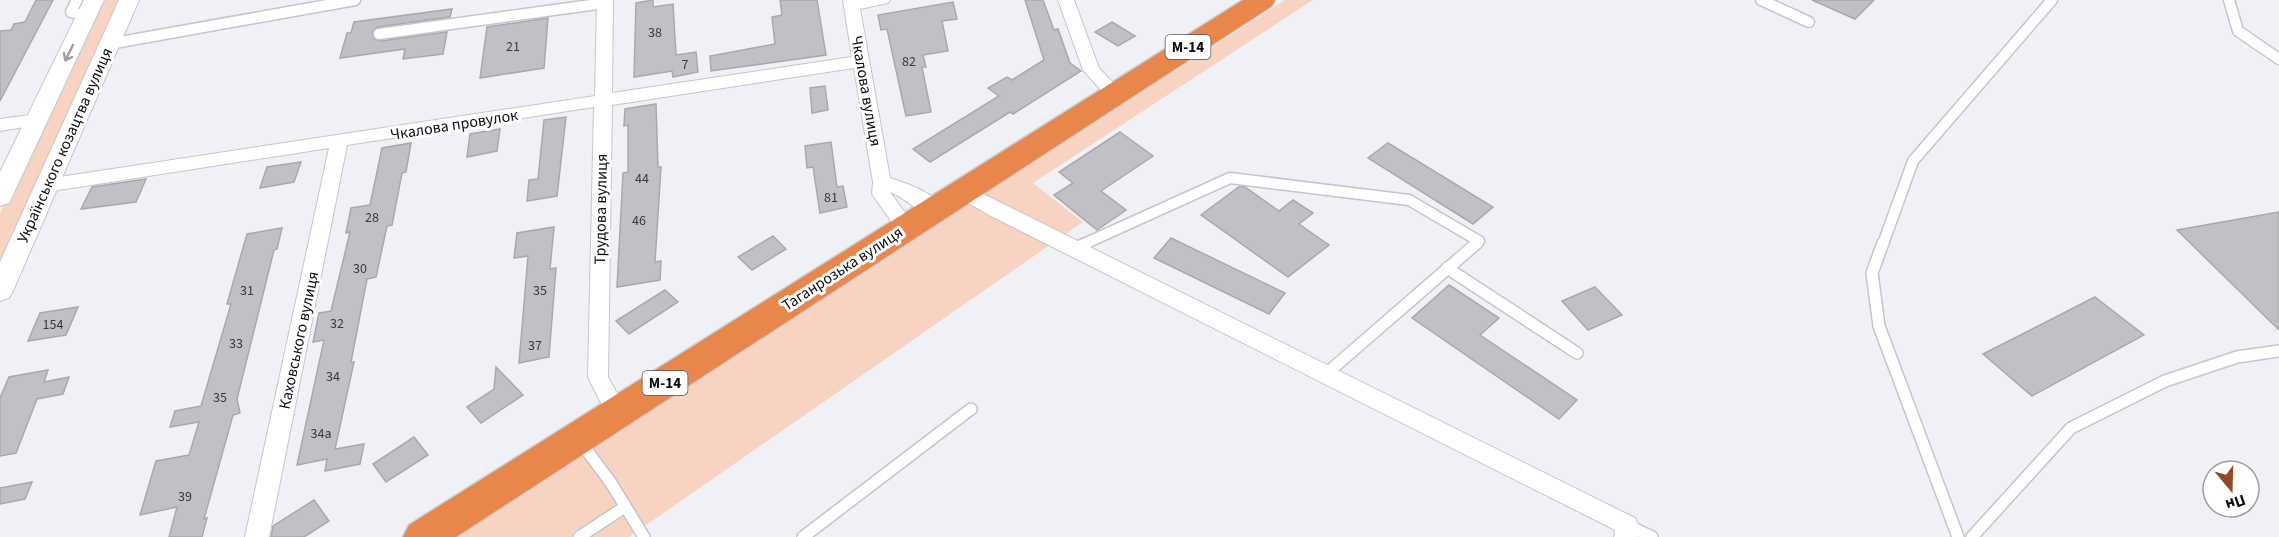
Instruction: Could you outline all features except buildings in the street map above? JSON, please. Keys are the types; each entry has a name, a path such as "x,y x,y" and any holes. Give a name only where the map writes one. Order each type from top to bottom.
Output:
{"highway":[{"name":"Таганрозька вулиця","path":"423,537 1262,0"}],"street":[{"name":"Українського козацтва вулиця","path":"0,291 129,0"},
{"path":"852,2 882,0"},
{"path":"1066,0 1091,70 1114,94"},
{"name":"Трудова вулиця","path":"605,1 601,101 598,377 617,414"},
{"name":"Чкалова вулиця","path":"852,2 882,182 881,194 920,218"},
{"name":"Українського козацтва вулиця","path":"0,197 37,120 86,6"},
{"name":"Чкалова провулок","path":"46,185 862,61"},
{"path":"0,125 37,120"},
{"name":"Каховського вулиця","path":"257,537 339,142"},
{"path":"882,182 909,192 920,218"},
{"path":"963,191 998,211 1326,374 1627,531"}],"lane":[{"path":"109,44 355,0"},
{"path":"1761,0 1809,22"},
{"path":"1958,537 1879,326 1872,273 1913,161 2052,0"},
{"path":"2229,0 2238,31 2279,59"},
{"path":"379,34 605,1"},
{"path":"1075,248 1230,178 1409,200 1479,241 1326,374"},
{"path":"1447,268 1576,353"},
{"path":"1972,537 2072,428 2165,381 2237,357 2279,351"},
{"path":"803,537 971,409"},
{"path":"578,438 611,483 644,537"},
{"path":"579,537 625,507"},
{"path":"1627,531 1652,537"}],"shaded area":[{"path":"100,0 122,0 0,266 0,213"},
{"path":"1285,0 1313,0 1033,183 1083,222 629,537 454,537"}]}
